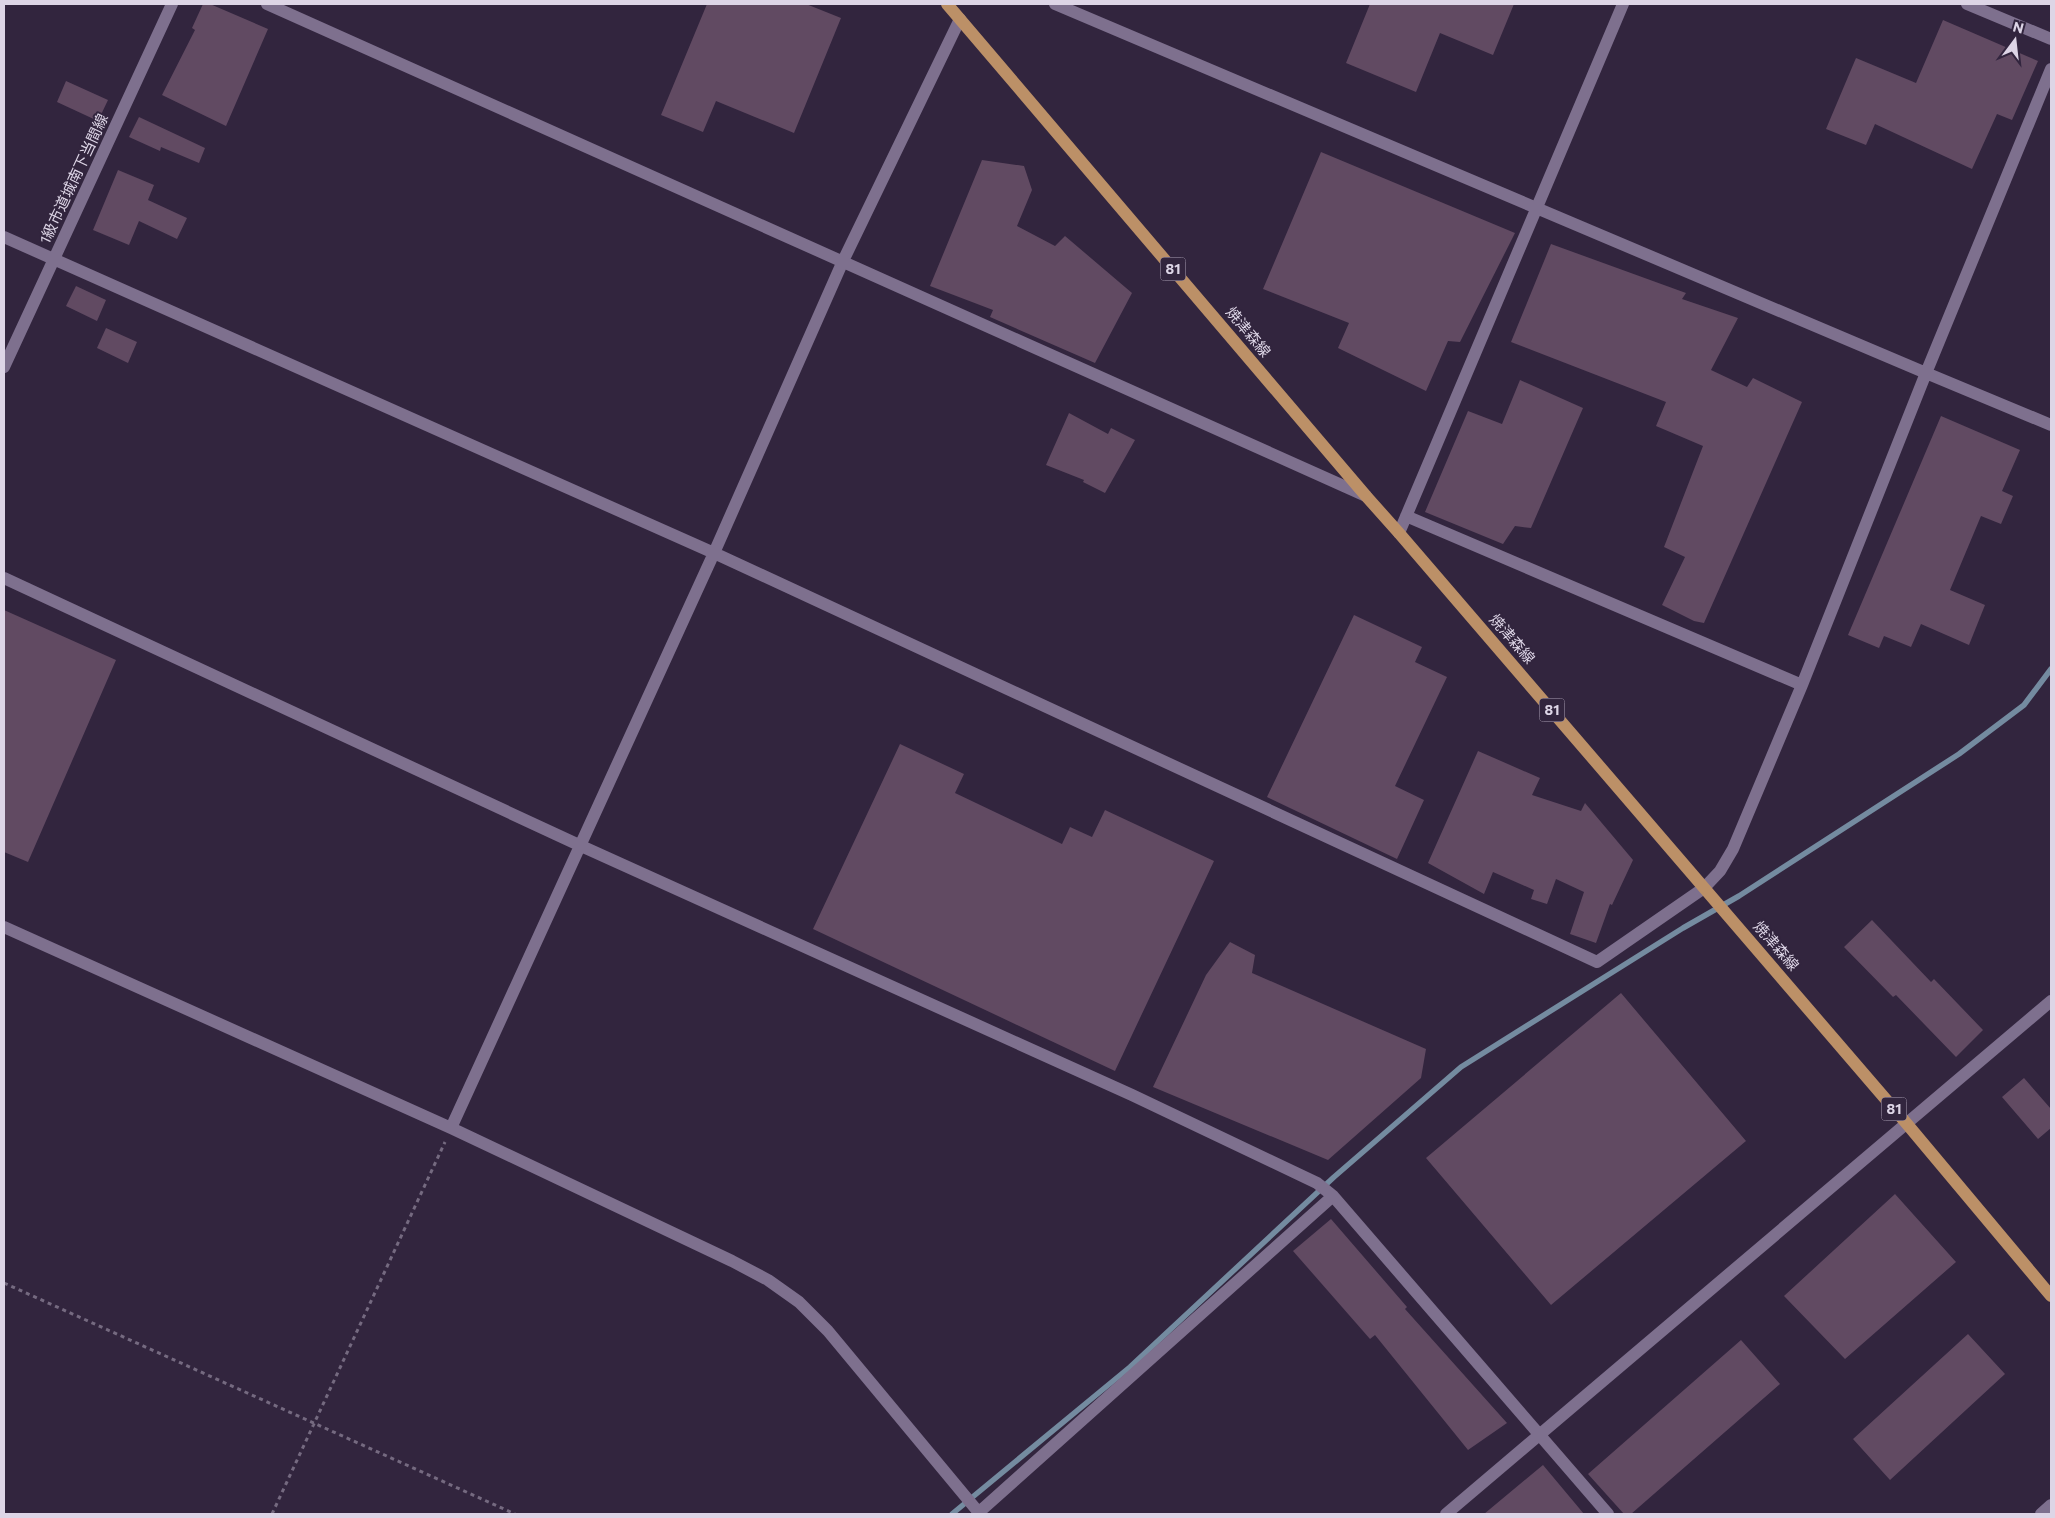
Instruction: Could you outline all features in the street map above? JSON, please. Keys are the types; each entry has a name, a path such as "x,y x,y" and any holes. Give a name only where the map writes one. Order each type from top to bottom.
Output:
{"main road":[{"name":"焼津森線","path":"947,4 1366,496 1400,533 1907,1124 2051,1296"}],"street":[{"name":"1級市道城南下当間線","path":"4,367 172,4"},
{"path":"267,4 1366,496"},
{"path":"1055,4 1926,374 2051,425"},
{"path":"1400,533 1623,4"},
{"path":"1967,4 2051,39"},
{"path":"451,1128 714,553 843,261 960,20"},
{"path":"4,237 714,553 1597,962 1704,888 1720,871 1733,849 1802,685 1926,374 2051,69"},
{"path":"1406,516 1802,685"},
{"path":"4,578 579,845 1132,1095 1317,1183 1333,1196 1540,1433 1608,1514"},
{"path":"4,927 451,1128 732,1261 768,1280 799,1302 828,1330 978,1514 1333,1196"},
{"path":"1446,1514 2051,1001"},
{"path":"2041,1514 2051,1505"}],"path":[{"path":"272,1514 451,1128"},
{"path":"4,1283 515,1514"}],"building":[{"path":"203,4 210,4 268,29 226,126 162,95 195,30 192,28"},
{"path":"707,4 806,4 841,18 794,133 716,101 703,132 661,115"},
{"path":"1370,4 1514,4 1493,55 1440,33 1416,92 1346,63"},
{"path":"1943,20 2038,61 2012,120 1997,114 1972,169 1875,124 1866,145 1826,129 1856,58 1916,83"},
{"path":"66,81 108,100 98,121 57,102"},
{"path":"139,117 205,148 199,163 161,147 160,151 129,137"},
{"path":"1321,152 1515,233 1460,342 1448,341 1426,391 1338,348 1349,323 1263,289"},
{"path":"982,160 1024,166 1032,190 1017,226 1055,246 1065,236 1132,293 1095,363 990,317 993,310 930,286"},
{"path":"118,170 154,185 148,200 187,218 177,239 139,221 129,245 93,230"},
{"path":"1551,244 1686,293 1682,299 1738,318 1711,370 1747,387 1753,378 1802,402 1704,623 1694,621 1662,605 1685,557 1664,547 1703,446 1656,426 1666,402 1511,342"},
{"path":"76,286 106,300 97,321 66,306"},
{"path":"106,328 137,342 128,363 97,348"},
{"path":"1520,380 1583,408 1531,528 1515,526 1503,544 1425,512 1468,411 1502,424"},
{"path":"1069,413 1108,434 1111,428 1135,440 1105,493 1083,482 1084,480 1046,465"},
{"path":"1941,416 2020,450 2002,491 2013,496 2001,524 1981,516 1950,590 1985,605 1969,645 1921,624 1911,647 1884,636 1879,648 1848,635"},
{"path":"4,610 116,660 28,862 4,852"},
{"path":"1354,615 1422,647 1415,662 1447,677 1395,786 1424,800 1397,859 1267,797"},
{"path":"900,744 964,774 955,793 1062,844 1070,827 1092,837 1105,810 1214,861 1115,1071 813,929"},
{"path":"1478,751 1540,778 1532,795 1581,811 1585,803 1633,860 1612,905 1610,904 1596,943 1570,934 1584,892 1556,879 1547,904 1531,899 1534,890 1493,872 1484,894 1428,863"},
{"path":"1872,920 1931,982 1934,979 1983,1030 1956,1057 1896,995 1893,997 1844,947"},
{"path":"1230,942 1255,955 1252,973 1426,1049 1421,1078 1328,1160 1153,1087 1206,975"},
{"path":"1621,993 1746,1141 1551,1305 1426,1158"},
{"path":"2024,1078 2051,1109 2051,1128 2038,1139 2002,1097"},
{"path":"1895,1194 1956,1262 1845,1359 1784,1296"},
{"path":"1331,1219 1407,1307 1405,1309 1507,1423 1468,1450 1375,1335 1370,1339 1293,1251"},
{"path":"1968,1334 2005,1374 1890,1480 1853,1439"},
{"path":"1741,1340 1780,1384 1631,1514 1624,1514 1588,1474"},
{"path":"1543,1465 1584,1514 1484,1514"}],"waterway":[{"path":"952,1514 1130,1367 1334,1177 1461,1067 1683,928 1739,896 1959,754 2024,705 2051,669"}]}
